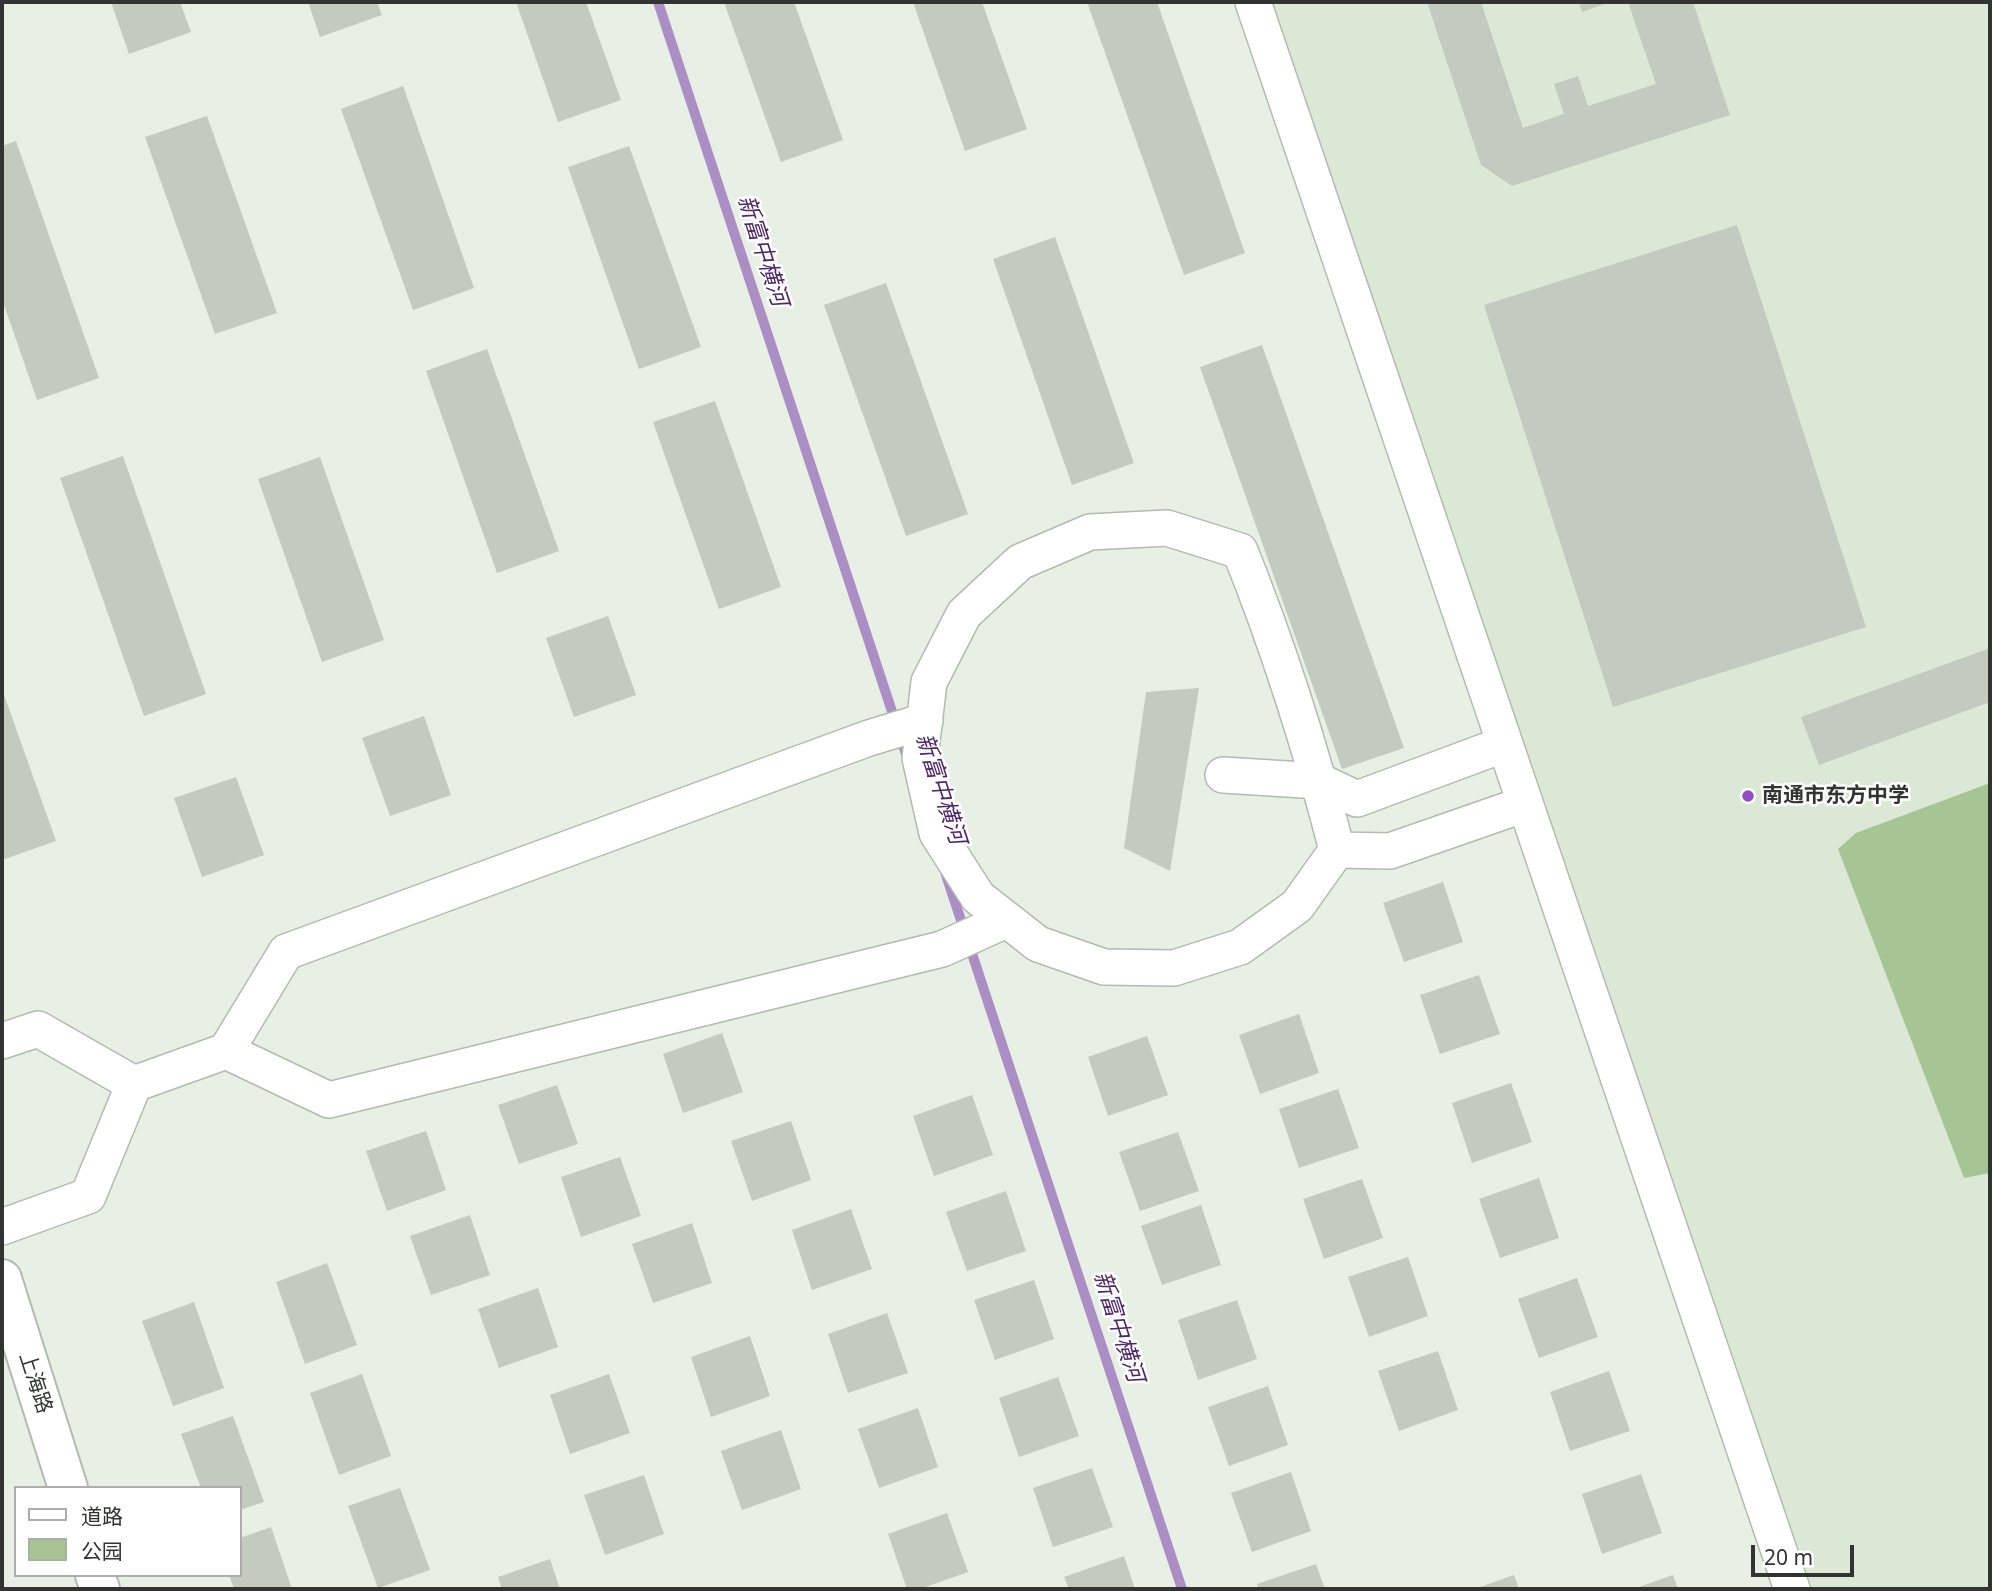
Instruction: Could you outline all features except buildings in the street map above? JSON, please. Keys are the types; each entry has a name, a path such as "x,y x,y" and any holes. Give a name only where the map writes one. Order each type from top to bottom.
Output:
{"street":[{"path":"1252,2 1792,1589"},
{"path":"1167,528 1240,551 1268,620 1319,781 1337,850 1297,906 1240,947 1174,968 1104,967 1038,944 978,897 937,832 920,758 929,682 964,614 1020,562 1090,533 1167,528"},
{"path":"2,1227 88,1196 134,1084 226,1051 286,952 869,738 925,721"},
{"path":"1223,775 1319,781 1357,799 1505,744"},
{"path":"1337,850 1390,852 1525,804"},
{"path":"226,1051 329,1100 942,949 1006,920"},
{"path":"2,1041 38,1029 134,1084"},
{"name":"上海路","path":"2,1279 67,1486"}],"shaded area":[{"name":"南通市东方中学","path":"1237,2 1990,2 1990,1589 1772,1589"}],"green space":[{"path":"1990,783 1990,1173 1964,1178 1838,849 1856,833"}],"waterway":[{"name":"新富中横河","path":"658,2 908,760"},
{"name":"新富中横河","path":"945,872 1182,1589"}],"place":[{"name":"南通市东方中学","path":"1748,796"}]}
